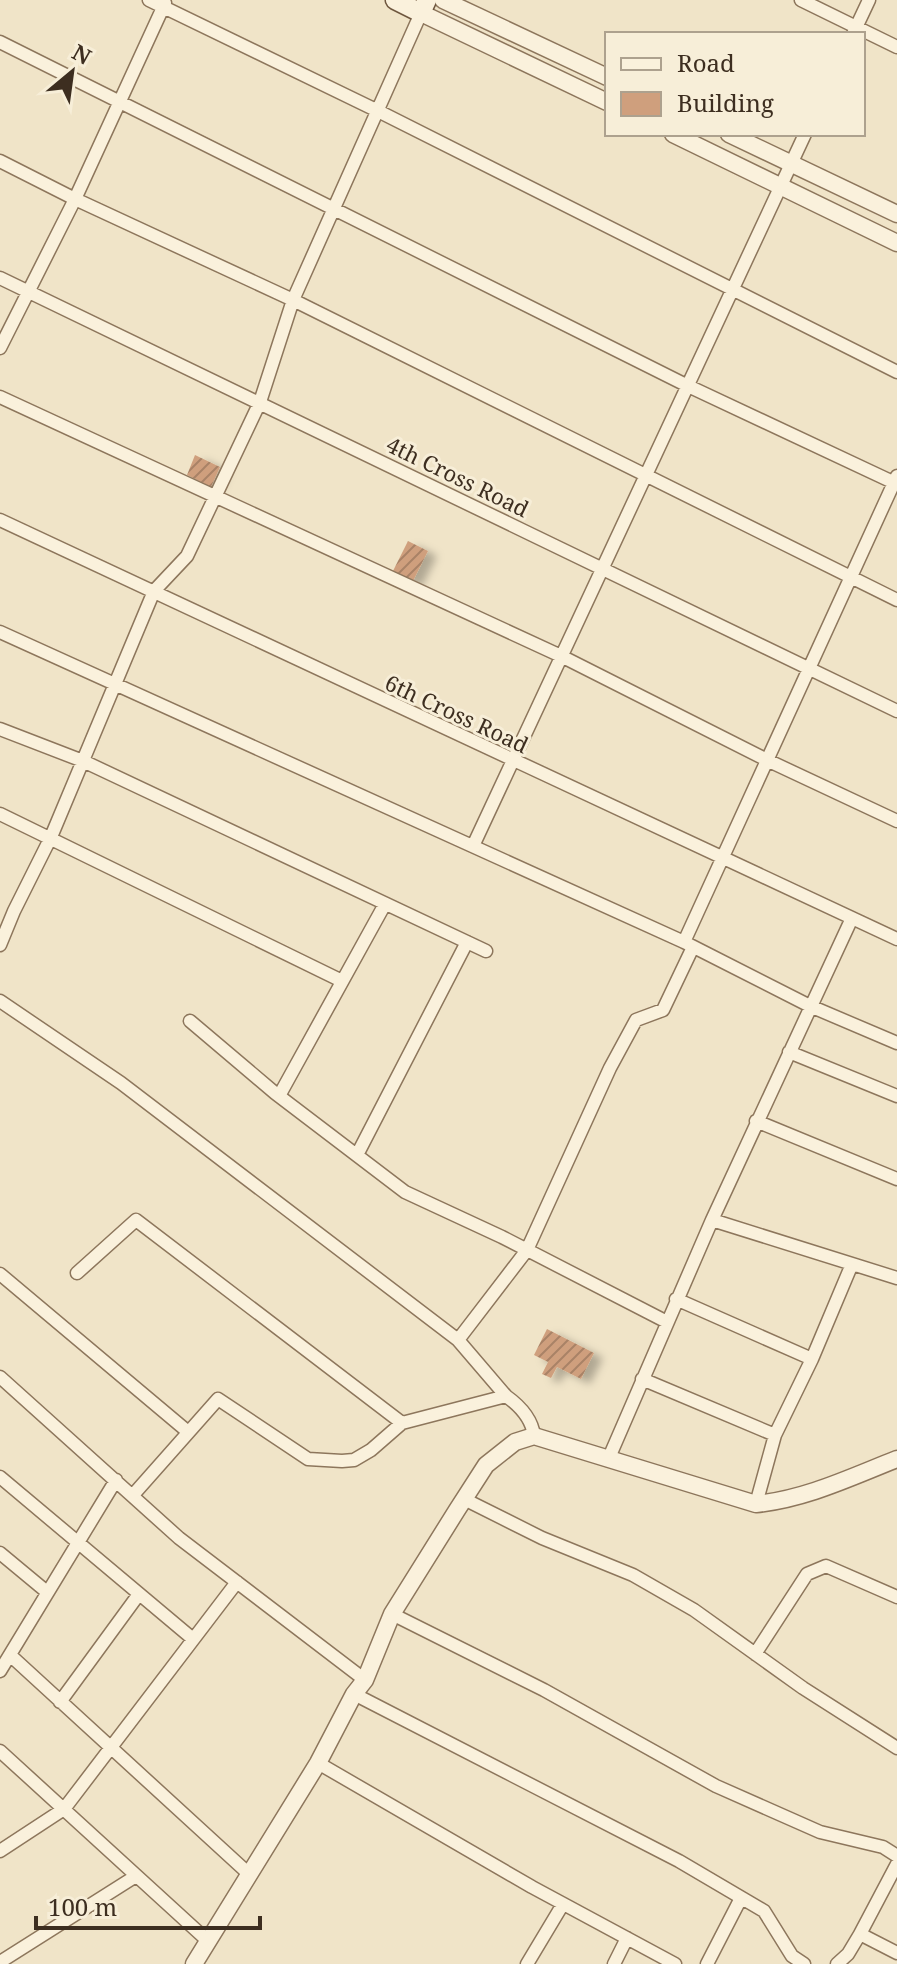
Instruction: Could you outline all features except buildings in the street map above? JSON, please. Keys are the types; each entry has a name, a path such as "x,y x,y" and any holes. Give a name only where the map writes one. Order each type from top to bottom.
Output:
{"main road":[{"path":"395,0 424,6"}],"street":[{"path":"149,0 164,4 897,372"},
{"path":"443,0 605,76"},
{"path":"801,0 855,30 869,0"},
{"path":"0,348 75,199 164,4"},
{"path":"0,945 51,837 154,591 187,556 260,402 293,300 424,6 605,101"},
{"path":"865,34 897,47"},
{"path":"0,42 686,385 896,481 769,761 721,857 663,1010 636,1020 610,1068 527,1250 458,1340"},
{"path":"677,136 897,243"},
{"path":"733,136 897,214"},
{"path":"473,846 804,136"},
{"path":"0,161 293,300 897,600"},
{"name":"4th Cross Road","path":"0,278 897,711"},
{"path":"0,397 561,656 769,761 897,821"},
{"name":"6th Cross Road","path":"0,520 897,939"},
{"path":"0,632 688,944 810,1006 897,1043"},
{"path":"0,729 83,761 486,951"},
{"path":"0,814 342,981"},
{"path":"0,904 14,911"},
{"path":"279,1096 385,904"},
{"path":"608,1460 756,1121 852,918"},
{"path":"357,1155 467,942"},
{"path":"0,1001 121,1083 458,1340 506,1396 521,1407 534,1436"},
{"path":"190,1021 279,1096 405,1192 667,1322"},
{"path":"789,1052 897,1096"},
{"path":"756,1121 897,1179"},
{"path":"77,1273 136,1220 402,1423"},
{"path":"712,1220 897,1278"},
{"path":"756,1504 775,1435 812,1359 852,1264"},
{"path":"0,1274 187,1431"},
{"path":"676,1299 812,1359"},
{"path":"0,1377 179,1538 365,1680"},
{"path":"642,1379 775,1435"},
{"path":"133,1495 218,1399 308,1459 342,1461 354,1460 371,1450 402,1423 506,1396"},
{"path":"194,1964 318,1763 354,1694 365,1680 392,1614 486,1465 515,1442 534,1436 756,1504 818,1491 897,1459"},
{"path":"0,1477 193,1639"},
{"path":"0,1671 116,1480"},
{"path":"464,1499 542,1538 633,1575 694,1610 803,1688 897,1748"},
{"path":"0,1553 47,1592"},
{"path":"755,1654 807,1574 818,1568 826,1566 896,1594"},
{"path":"0,1851 64,1809 237,1582"},
{"path":"60,1702 139,1594"},
{"path":"392,1614 544,1690 716,1786 820,1832 883,1847 897,1856"},
{"path":"10,1655 109,1749 249,1874"},
{"path":"354,1694 679,1861 764,1911 792,1956 804,1964"},
{"path":"0,1751 208,1941"},
{"path":"318,1763 563,1904 675,1964"},
{"path":"837,1964 848,1954 860,1934 897,1864"},
{"path":"0,1962 136,1876"},
{"path":"707,1964 741,1898"},
{"path":"527,1964 563,1904"},
{"path":"860,1934 897,1953"},
{"path":"614,1964 627,1938"}]}
